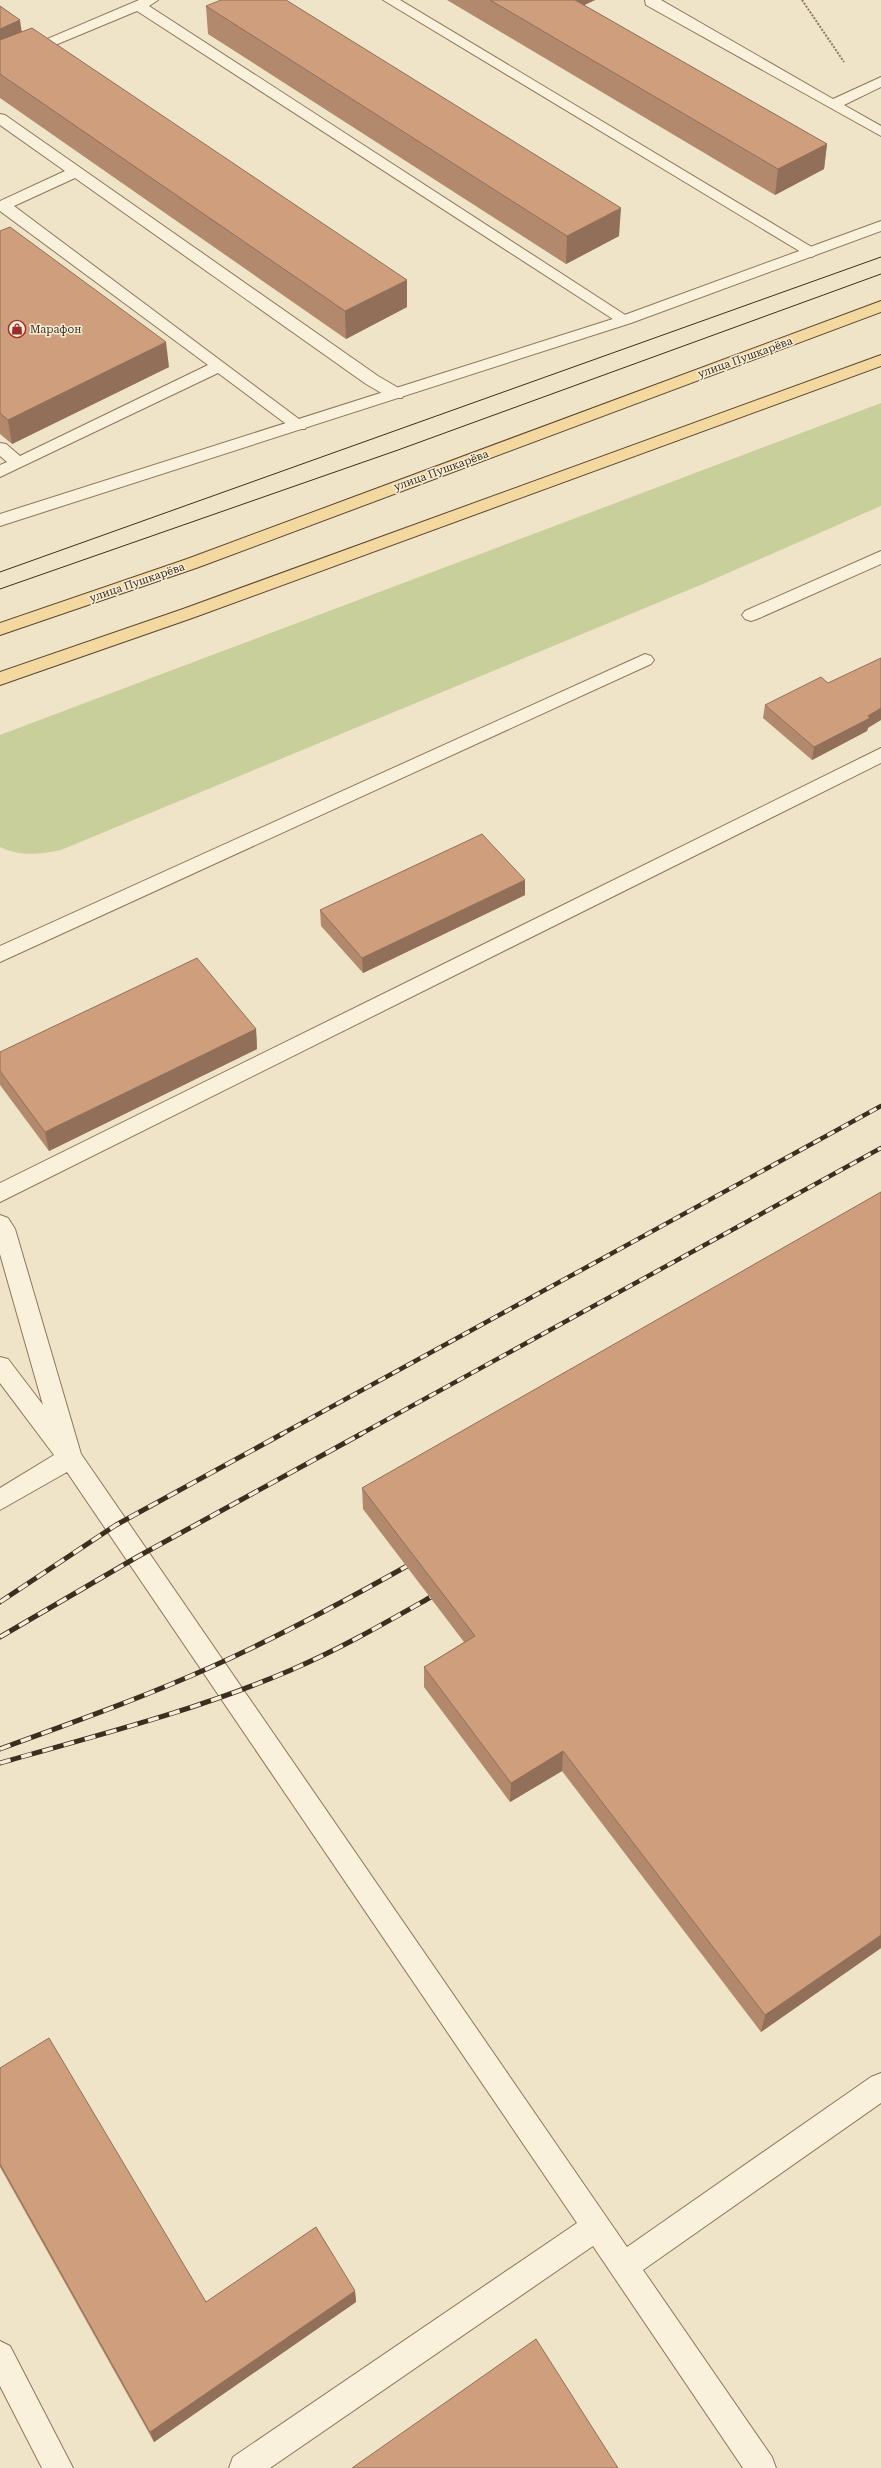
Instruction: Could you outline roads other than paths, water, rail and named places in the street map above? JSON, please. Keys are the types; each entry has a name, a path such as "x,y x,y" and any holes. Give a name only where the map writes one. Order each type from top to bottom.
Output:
{"main road":[{"name":"улица Пушкарёва","path":"0,629 193,562 881,306"},
{"path":"0,679 189,613 881,360"}],"street":[{"path":"390,0 812,252"},
{"path":"654,0 651,2 881,132"},
{"path":"0,64 144,3 625,320"},
{"path":"833,105 881,81"},
{"path":"0,118 372,380 396,394"},
{"path":"76,172 1,205 299,425"},
{"path":"0,520 625,320 881,226"},
{"path":"0,472 220,366"},
{"path":"0,448 19,463"},
{"path":"751,614 881,557"},
{"path":"0,955 645,660"},
{"path":"0,1193 881,755"},
{"path":"0,1224 4,1229 70,1458"},
{"path":"0,1366 70,1458 761,2468"},
{"path":"0,1500 70,1458"},
{"path":"623,2267 881,2086"},
{"path":"244,2468 596,2227"},
{"path":"0,2356 58,2468"}],"tram line":[{"path":"0,572 881,257"},
{"path":"0,589 398,450 881,274"}],"railway":[{"path":"280,1435 881,1106"},
{"path":"359,1435 881,1148"},
{"path":"0,1602 116,1525 282,1434"},
{"path":"0,1637 137,1557 361,1434"},
{"path":"0,1749 133,1700 211,1667 310,1619 407,1566"},
{"path":"0,1763 184,1710 256,1684 327,1653 431,1597"}],"place":[{"name":"Марафон","path":"17,329"}]}
